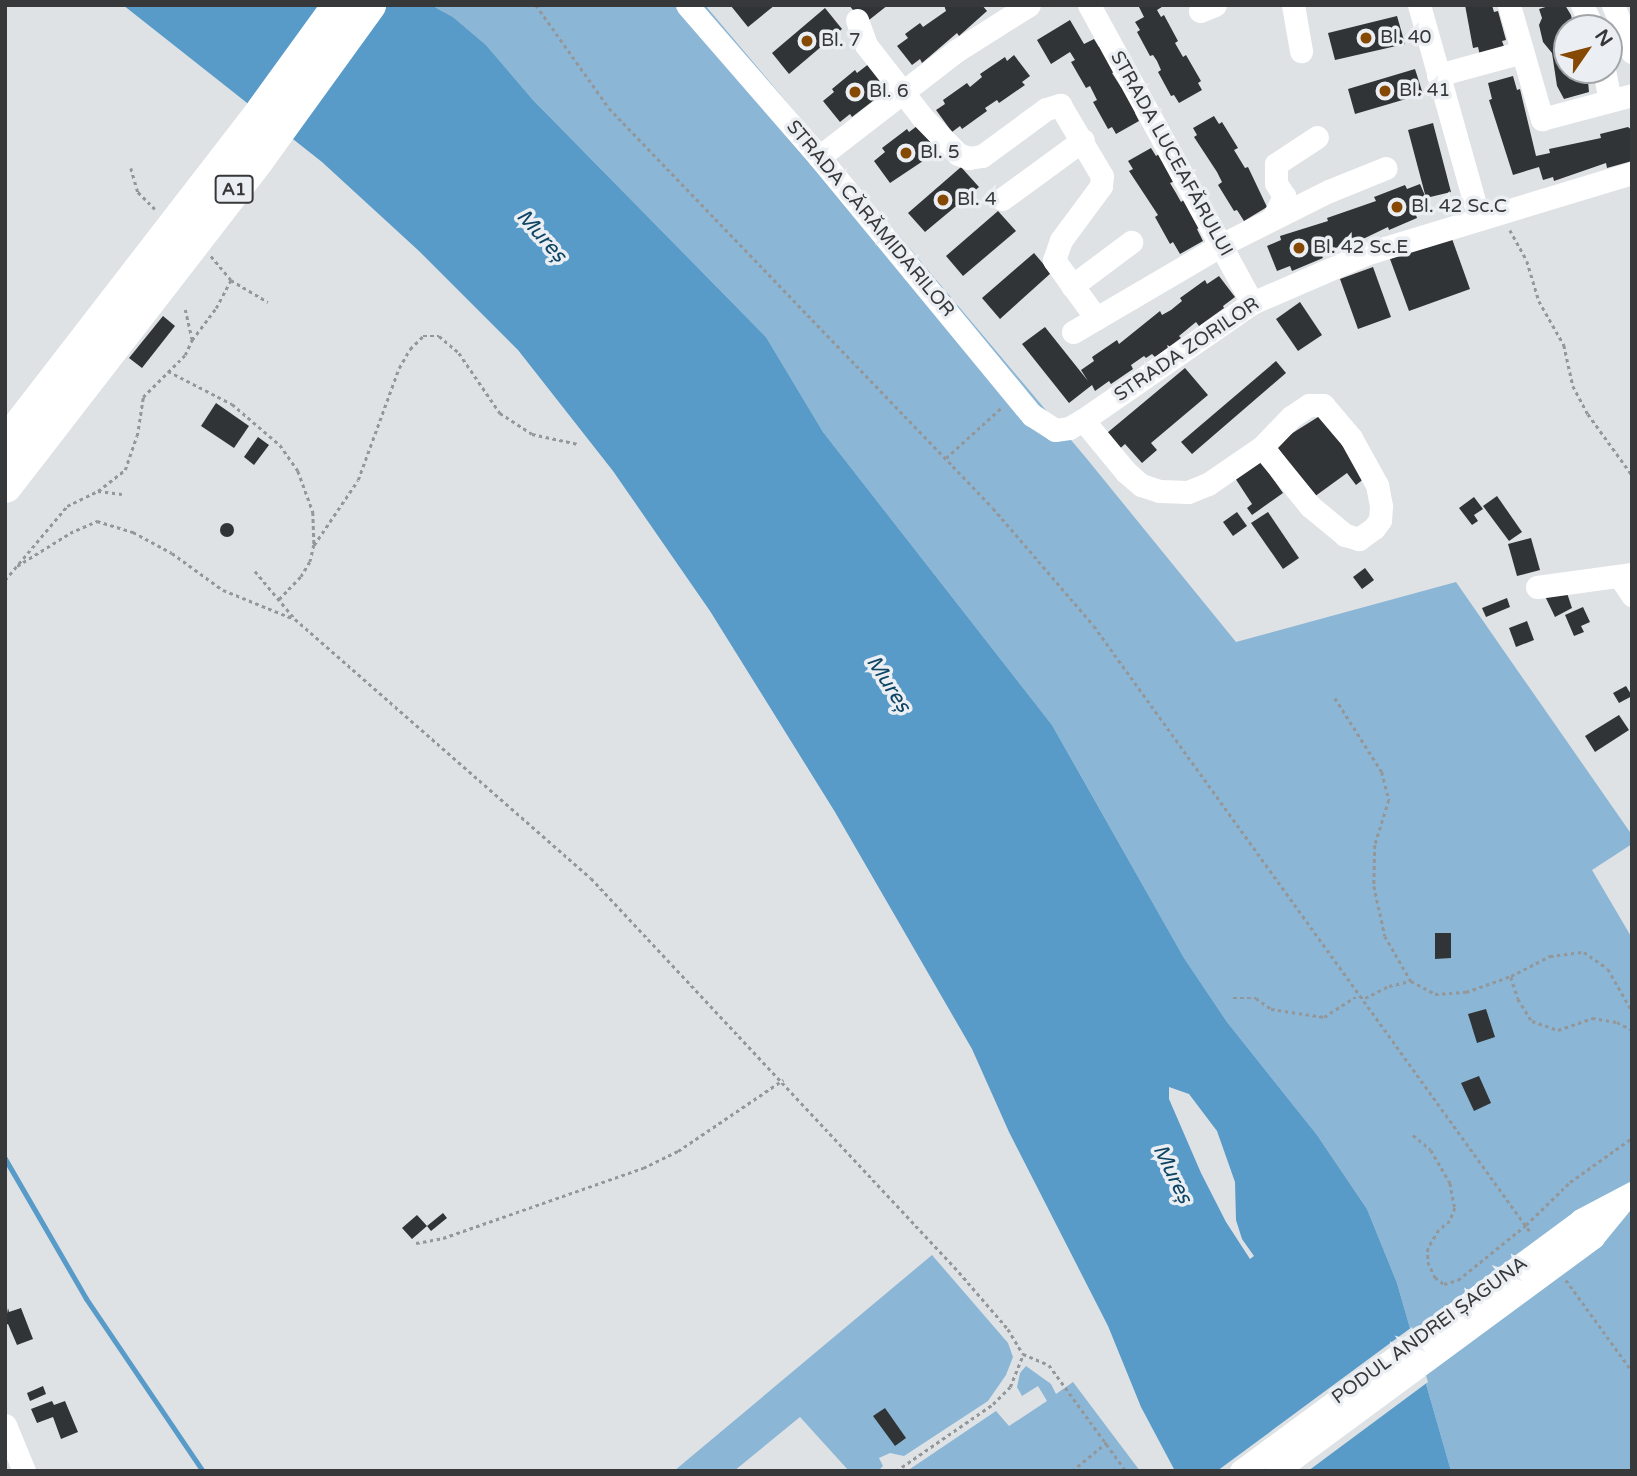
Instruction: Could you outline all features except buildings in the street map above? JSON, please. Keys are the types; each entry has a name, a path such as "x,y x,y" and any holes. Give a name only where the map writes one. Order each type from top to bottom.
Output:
{"highway":[{"name":"A1","path":"5,486 84,362 338,5"},
{"name":"A1","path":"5,443 84,362 256,161 369,5"}],"street":[{"name":"STRADA CĂRĂMIDARILOR","path":"687,5 820,157 1040,423 1055,430"},
{"path":"820,157 901,91 956,51 1029,5"},
{"name":"STRADA LUCEAFĂRULUI","path":"1089,5 1252,303"},
{"path":"1293,5 1301,51"},
{"path":"1419,5 1438,75 1490,215"},
{"path":"1509,5 1542,119 1621,97"},
{"path":"1614,5 1632,52"},
{"path":"857,20 866,45 901,91 949,147 969,158 982,156 1057,103 1083,140 1102,176 1101,186 1056,251 1057,267 1096,318"},
{"path":"1438,75 1522,52"},
{"path":"1273,218 1284,196 1276,183 1276,164 1317,137"},
{"path":"1002,199 1083,140"},
{"path":"1073,332 1221,245 1273,218 1386,168"},
{"name":"STRADA ZORILOR","path":"1055,430 1069,428 1083,420 1252,303 1365,254 1632,173"},
{"path":"1072,286 1131,242"},
{"path":"1083,420 1126,472 1141,485 1159,491 1188,492 1198,489 1262,447 1290,417 1309,405 1323,405 1351,438 1377,485 1381,506 1380,520 1374,528 1359,538 1345,535 1310,506 1262,447"},
{"path":"1537,587 1576,579 1628,582"},
{"name":"PODUL ANDREI ȘAGUNA","path":"1276,1471 1628,1196"},
{"name":"PODUL ANDREI ȘAGUNA","path":"1241,1471 1587,1229"},
{"path":"5,1424 24,1471"}],"path":[{"path":"536,5 609,108 946,458 1040,560 1094,626 1365,998 1534,1236"},
{"path":"1490,215 1527,261 1539,301 1564,345 1573,386 1588,414 1632,475"},
{"path":"5,580 67,506 98,491 125,470 136,436 143,397 185,355 232,280"},
{"path":"185,310 192,340"},
{"path":"314,545 358,480 399,368 410,349 423,336 439,336 459,353 479,386 500,413 532,435 578,444"},
{"path":"168,372 232,404 280,445 298,471 313,512 314,545 310,562 301,577 279,600"},
{"path":"946,458 1016,394"},
{"path":"98,491 122,494"},
{"path":"17,566 97,521 133,532 172,554 223,590 295,619"},
{"path":"255,571 295,619 591,878 783,1080 906,1220 959,1272 1008,1329 1023,1354 1049,1365 1126,1471"},
{"path":"1335,698 1382,772 1389,800 1375,845 1374,886 1385,936 1411,981 1435,994 1466,992 1511,976 1550,956 1584,952 1608,969 1632,1012"},
{"path":"1511,976 1518,999 1532,1021 1558,1030 1592,1018 1617,1022 1632,1030"},
{"path":"1233,998 1256,998 1271,1009 1324,1017 1353,998 1365,998 1389,986 1411,981"},
{"path":"416,1243 443,1238 643,1168 678,1151 783,1080"},
{"path":"1413,1135 1431,1150 1450,1183 1455,1208 1450,1221 1438,1230 1428,1248 1428,1262 1435,1277 1444,1284 1458,1280 1526,1225 1570,1182 1632,1138"},
{"path":"1558,1270 1632,1371"},
{"path":"896,1471 993,1404 1010,1387 1023,1354"},
{"path":"1072,1471 1107,1442"}],"shaded area":[{"path":"431,5 705,5 1087,459 1236,642 1456,582 1632,835 1632,844 1592,870 1632,938 1632,1471 1451,1471 1397,1283 1367,1209 1317,1135 1227,1022 1184,958 1052,725 823,432 766,337 533,100 486,45 453,17"},
{"path":"932,1255 1008,1343 1013,1357 1006,1375 988,1401 904,1456 890,1453 879,1458 883,1466 878,1471 849,1471 800,1417 734,1471 674,1471"},
{"path":"1026,1366 1051,1384 1056,1394 1073,1382 1140,1471 907,1471 996,1411 1009,1426 1047,1401 1038,1386 1022,1396 1017,1387 1020,1373"}],"water":[{"name":"Mureș","path":"123,5 431,5 453,17 486,45 533,100 766,337 823,432 1052,725 1184,958 1227,1022 1317,1135 1367,1209 1397,1283 1451,1471 1175,1471 1141,1407 1108,1326 1009,1132 972,1049 835,812 710,611 613,471 518,350 419,251 322,162","holes":["1169,1087 1189,1094 1217,1131 1235,1182 1236,1220 1242,1239 1254,1256 1250,1259 1226,1222 1201,1173 1169,1099"]}],"pier":[{"path":"1412,1327 1428,1382 1308,1471 1217,1471"}],"waterway":[{"path":"5,1158 86,1298 203,1471"}],"place":[{"name":"Bl. 40","path":"1366,38"},
{"name":"Bl. 7","path":"807,41"},
{"name":"Bl. 41","path":"1385,91"},
{"name":"Bl. 6","path":"855,92"},
{"name":"Bl. 5","path":"906,153"},
{"name":"Bl. 4","path":"943,200"},
{"name":"Bl. 42 Sc.C","path":"1397,207"},
{"name":"Bl. 42 Sc.E","path":"1299,248"}]}
